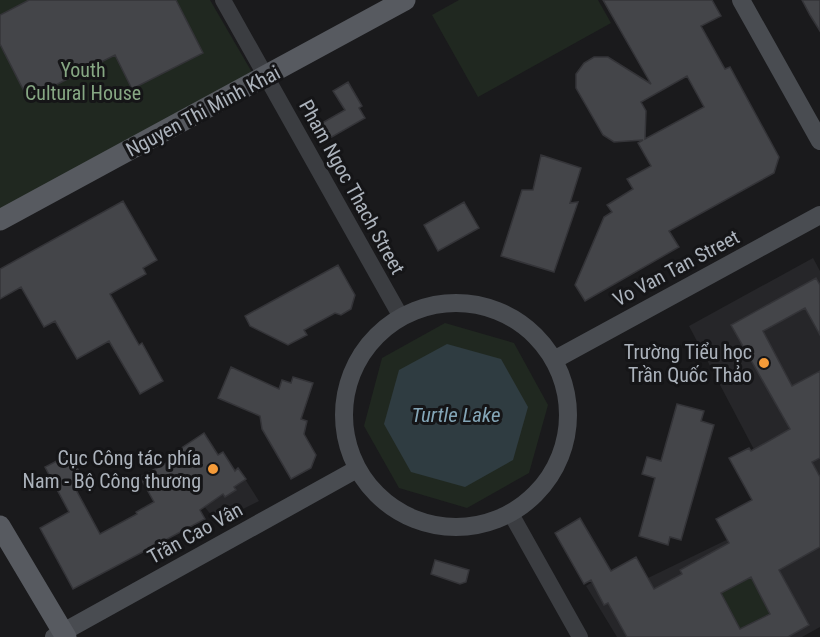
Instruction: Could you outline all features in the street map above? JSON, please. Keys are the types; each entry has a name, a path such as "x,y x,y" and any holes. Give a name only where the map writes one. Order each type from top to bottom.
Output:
{"main road":[{"name":"Nguyen Thi Minh Khai","path":"0,220 405,0"},
{"path":"741,0 820,141"},
{"name":"Vo Van Tan Street","path":"554,360 820,215"},
{"path":"460,304 486,307 503,314 532,333 554,360 567,393 569,411 565,446 558,463 539,492 511,514 495,521 468,527 442,527 425,523 408,517 379,497 357,469 350,453 343,419 348,384 362,352 386,327 401,317 434,305 460,304"},
{"name":"Trần Cao Vân","path":"61,635 357,469"},
{"path":"0,526 61,635"}],"street":[{"name":"Pham Ngoc Thach Street","path":"223,0 401,317"},
{"path":"511,514 580,637"}],"shaded area":[{"path":"813,258 820,271 820,627 802,637 617,637 586,586 636,557 648,578 774,517 780,499 689,326"},
{"name":"Cục Công tác phía Nam - Bộ Công thương","path":"204,433 218,455 223,452 235,471 238,468 259,501 217,522 203,505 173,453"}],"green space":[{"name":"Youth Cultural House","path":"0,0 210,0 257,81 0,222"},
{"path":"459,0 598,0 611,23 478,97 432,15"},
{"name":"Turtle Lake","path":"445,323 514,343 548,405 529,473 467,508 399,488 364,426 382,358"},
{"path":"751,577 770,614 740,629 721,593"}],"water":[{"name":"Turtle Lake","path":"447,344 501,359 528,407 513,460 465,487 411,472 384,424 399,370"}],"building":[{"name":"Youth Cultural House","path":"29,0 176,0 203,53 132,89 115,55 28,99 0,44 0,15"},
{"path":"603,0 712,0 721,16 701,26 725,69 730,67 779,157 774,173 669,231 679,247 585,301 575,285 604,217 612,212 607,205 633,189 627,179 651,166 638,143 643,140 614,142 603,135 576,88 576,74 584,63 594,57 608,57 651,84","holes":["687,76 704,107 645,139 646,111 641,102"]},
{"path":"802,0 820,0 820,31 810,15"},
{"path":"348,82 362,106 359,108 365,118 330,138 322,123 345,110 333,91"},
{"path":"541,155 581,168 570,203 578,202 554,272 501,256 522,190 533,190"},
{"path":"123,201 157,260 143,268 146,274 110,294 139,345 142,343 163,381 140,394 109,341 77,359 55,321 44,327 21,287 0,299 0,269"},
{"path":"464,202 479,228 438,251 424,225"},
{"path":"338,265 355,295 351,309 341,315 335,313 304,330 307,335 288,345 250,326 245,316"},
{"path":"816,278 820,285 820,335 805,308 763,331 792,386 820,371 820,458 812,462 820,477 820,547 779,570 809,625 788,637 627,637 608,603 604,605 591,580 584,584 555,533 580,518 611,571 636,557 654,589 682,574 680,570 729,543 716,519 752,500 729,458 749,448 751,451 790,429 731,325","holes":["751,577 770,614 740,629 721,593"]},
{"path":"231,367 279,389 282,380 291,383 293,377 313,383 301,419 307,421 304,434 316,455 311,468 291,479 262,429 260,416 218,398"},
{"path":"677,404 704,411 701,421 714,425 681,540 670,537 668,545 639,536 655,478 642,474 647,457 661,461"},
{"path":"204,433 218,455 223,452 235,471 238,468 246,479 234,487 236,490 225,497 223,494 200,510 205,519 73,589 40,528 69,512 45,467 70,454 84,481 74,486 100,534 154,502 140,477 183,454 180,449"},
{"path":"435,560 469,570 466,582 460,584 431,574"}],"place":[{"name":"Trường Tiểu học Trần Quốc Thảo","path":"764,363"},
{"name":"Cục Công tác phía Nam - Bộ Công thương","path":"213,469"}]}
